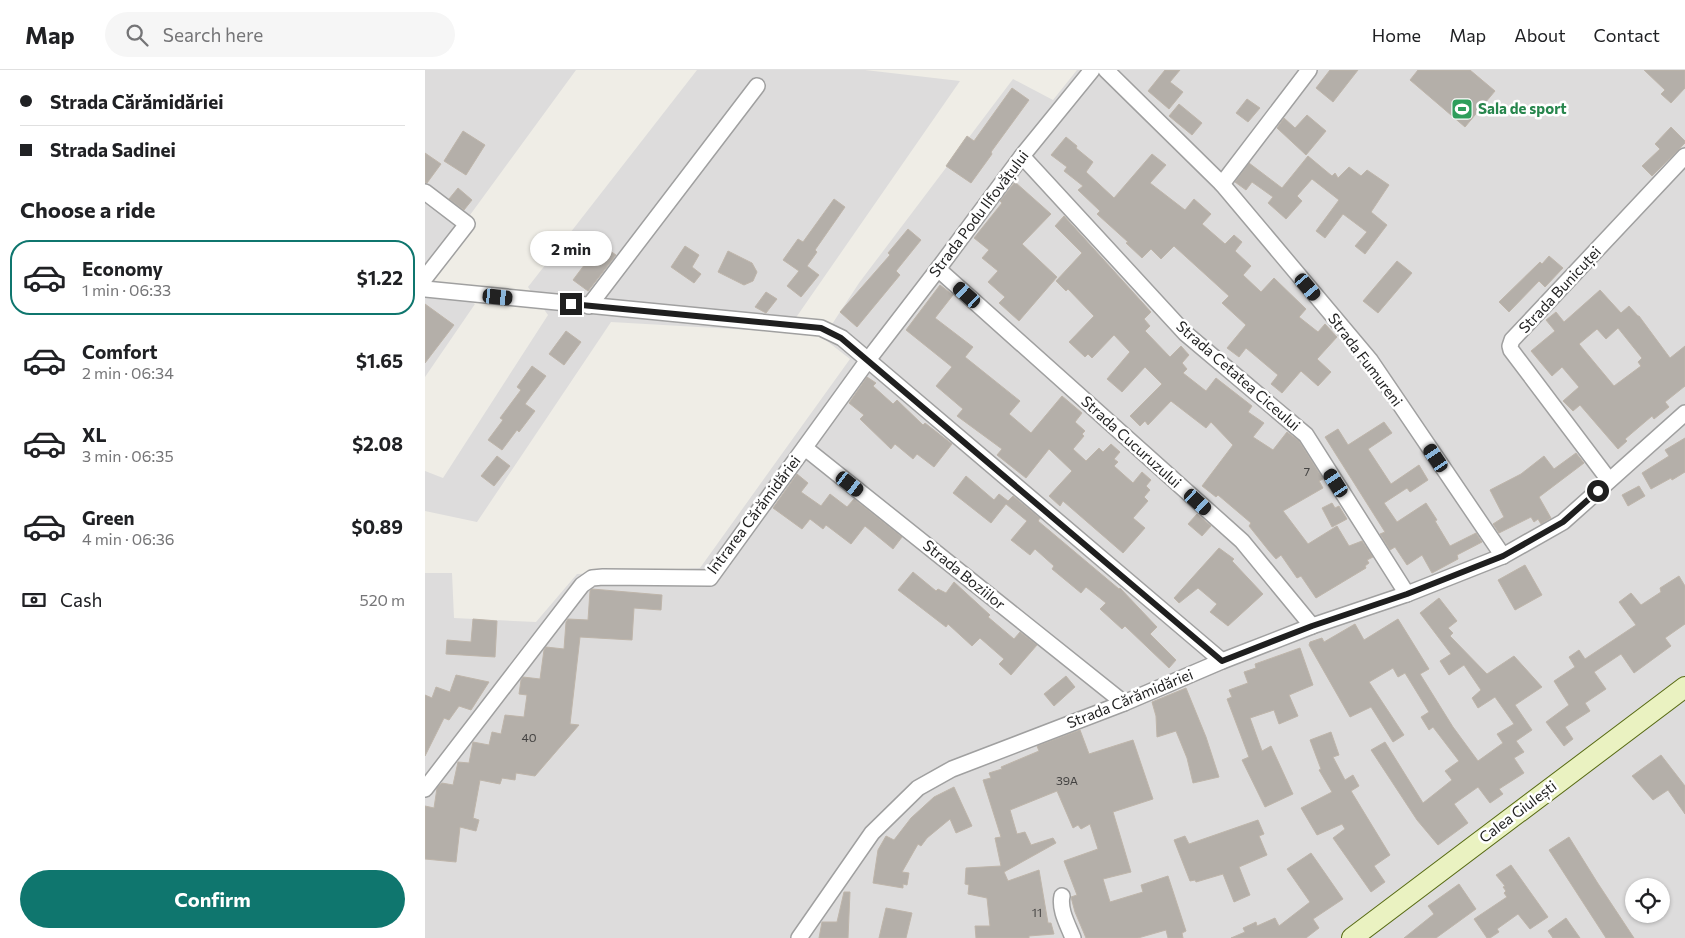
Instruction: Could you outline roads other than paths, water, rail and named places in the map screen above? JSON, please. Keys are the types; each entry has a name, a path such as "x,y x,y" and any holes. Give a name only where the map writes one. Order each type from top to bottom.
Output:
{"main road":[{"name":"Calea Giulești","path":"1352,938 1685,687"}],"street":[{"name":"Strada Podu Ilfovățului","path":"868,360 1022,156 1092,70"},
{"name":"Strada Fumureni","path":"1106,70 1222,184 1370,360 1503,556"},
{"path":"1222,184 1309,70"},
{"path":"589,306 757,86"},
{"name":"Strada Cetatea Ciceului","path":"1022,156 1185,333 1306,435 1407,594"},
{"name":"Strada Bunicuței","path":"1609,480 1511,350 1510,346 1512,340 1685,156"},
{"path":"425,192 467,224 425,278"},
{"name":"Strada Cucuruzului","path":"938,269 1241,541 1312,626"},
{"path":"425,289 821,328 841,338 868,360 1222,661"},
{"name":"Intrarea Cărămidăriei","path":"425,789 582,585 592,578 603,577 710,578 868,360"},
{"name":"Strada Cărămidăriei","path":"799,938 872,832 919,788 952,770 1124,703 1222,661 1312,626 1407,594 1503,556 1563,522 1685,413"},
{"name":"Strada Boziilor","path":"805,448 1124,703"},
{"path":"1063,896 1061,902 1063,911 1073,938"}],"place":[{"name":"Sala de sport","path":"1462,109"}]}
